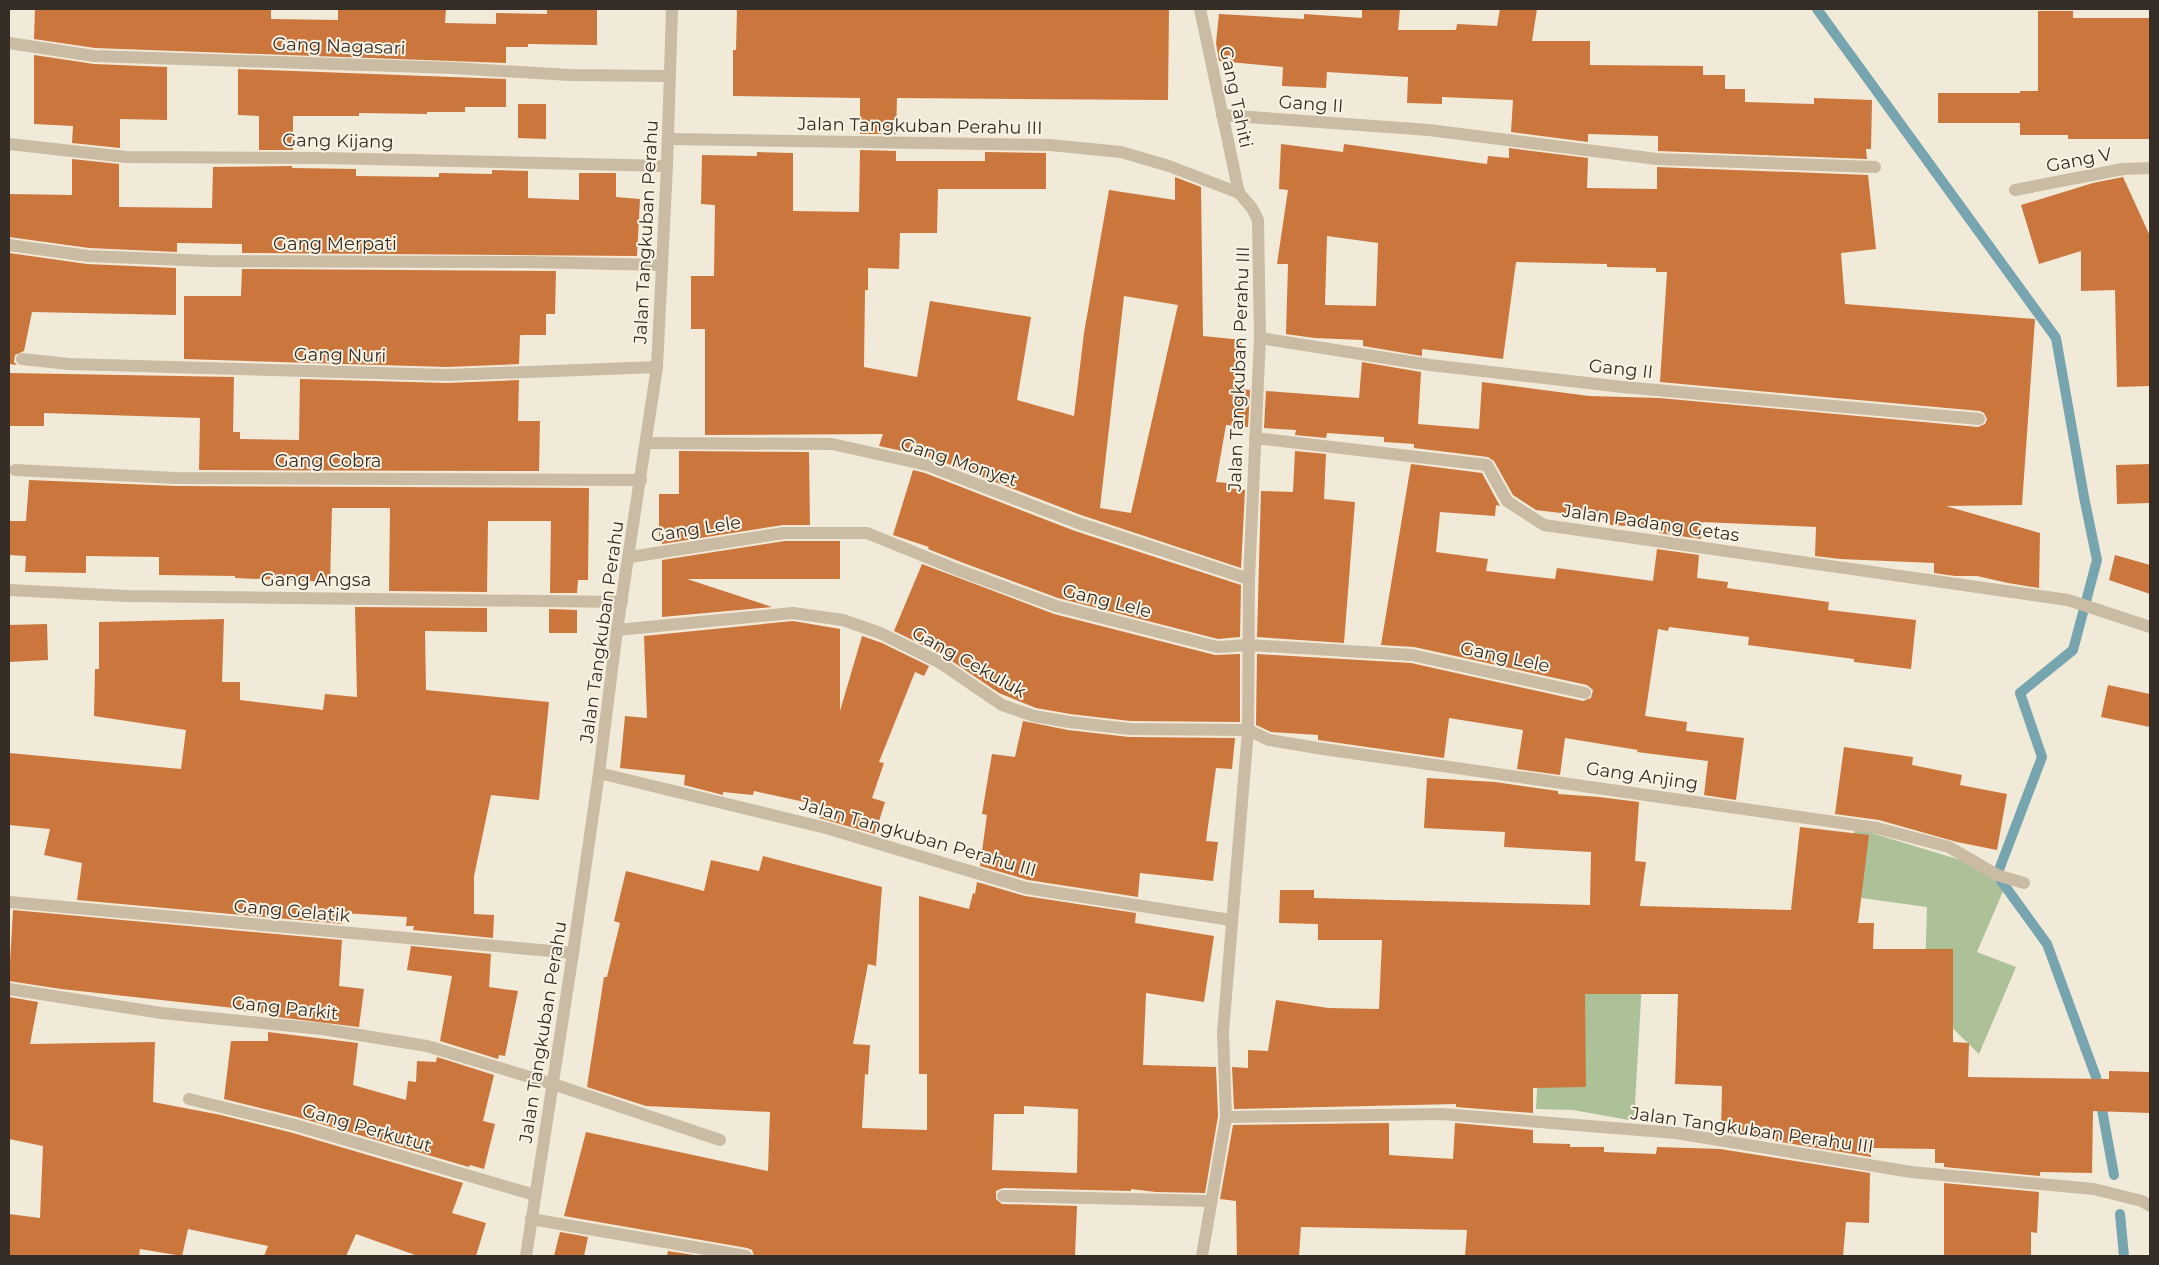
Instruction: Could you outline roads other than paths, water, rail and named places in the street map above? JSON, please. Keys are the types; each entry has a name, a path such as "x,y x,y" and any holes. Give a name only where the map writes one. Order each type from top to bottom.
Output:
{"street":[{"name":"Jalan Tangkuban Perahu","path":"526,1256 573,953 617,630 630,557 657,367 667,166 672,9"},
{"name":"Gang Tahiti","path":"1200,9 1239,192"},
{"name":"Gang Nagasari","path":"9,43 94,56 453,68 570,75 669,76"},
{"name":"Gang II","path":"1222,115 1429,130 1657,159 1875,167"},
{"name":"Jalan Tangkuban Perahu III","path":"668,139 1068,147 1121,152 1168,166 1239,192 1252,208 1258,220 1260,338 1249,579 1248,730 1223,1032 1226,1117 1202,1256"},
{"name":"Gang Kijang","path":"9,144 126,157 324,158 667,166"},
{"name":"Gang V","path":"2015,190 2123,169 2150,168"},
{"name":"Gang Merpati","path":"9,245 88,256 209,261 527,262 662,265"},
{"name":"Gang II","path":"1260,338 1430,365 1623,388 1980,419"},
{"name":"Gang Nuri","path":"22,360 69,364 221,370 447,375 657,367"},
{"name":"Jalan Padang Getas","path":"1255,438 1487,465 1507,501 1544,525 2068,600 2150,627"},
{"name":"Gang Monyet","path":"646,443 832,444 927,465 1078,523 1249,579"},
{"name":"Gang Cobra","path":"15,470 176,478 641,480"},
{"name":"Gang Lele","path":"630,557 784,533 867,532 958,570 1056,606 1217,647 1249,645 1412,655 1585,693"},
{"name":"Gang Angsa","path":"9,590 127,596 622,602"},
{"name":"Gang Cekuluk","path":"617,630 793,613 843,620 880,633 939,662 1002,705 1034,716 1069,722 1130,728 1248,730"},
{"name":"Gang Anjing","path":"1248,730 1269,740 1323,749 1877,828 1949,847 1997,875 2024,883"},
{"name":"Jalan Tangkuban Perahu III","path":"599,773 826,828 1026,888 1231,920"},
{"name":"Gang Gelatik","path":"9,902 573,953"},
{"name":"Gang Parkit","path":"9,989 161,1013 322,1029 427,1046 553,1084 720,1140"},
{"name":"Gang Perkutut","path":"189,1099 295,1125 535,1195"},
{"name":"Jalan Tangkuban Perahu III","path":"1226,1117 1442,1114 1676,1134 1911,1172 2094,1189 2142,1201 2150,1206"},
{"path":"1003,1196 1211,1201"},
{"path":"531,1219 746,1256"}],"waterway":[{"path":"1817,9 2056,338 2097,560 2073,650 2020,693 2042,757 1997,875 2047,944 2096,1077 2114,1175"},
{"path":"2120,1214 2124,1256"}]}
